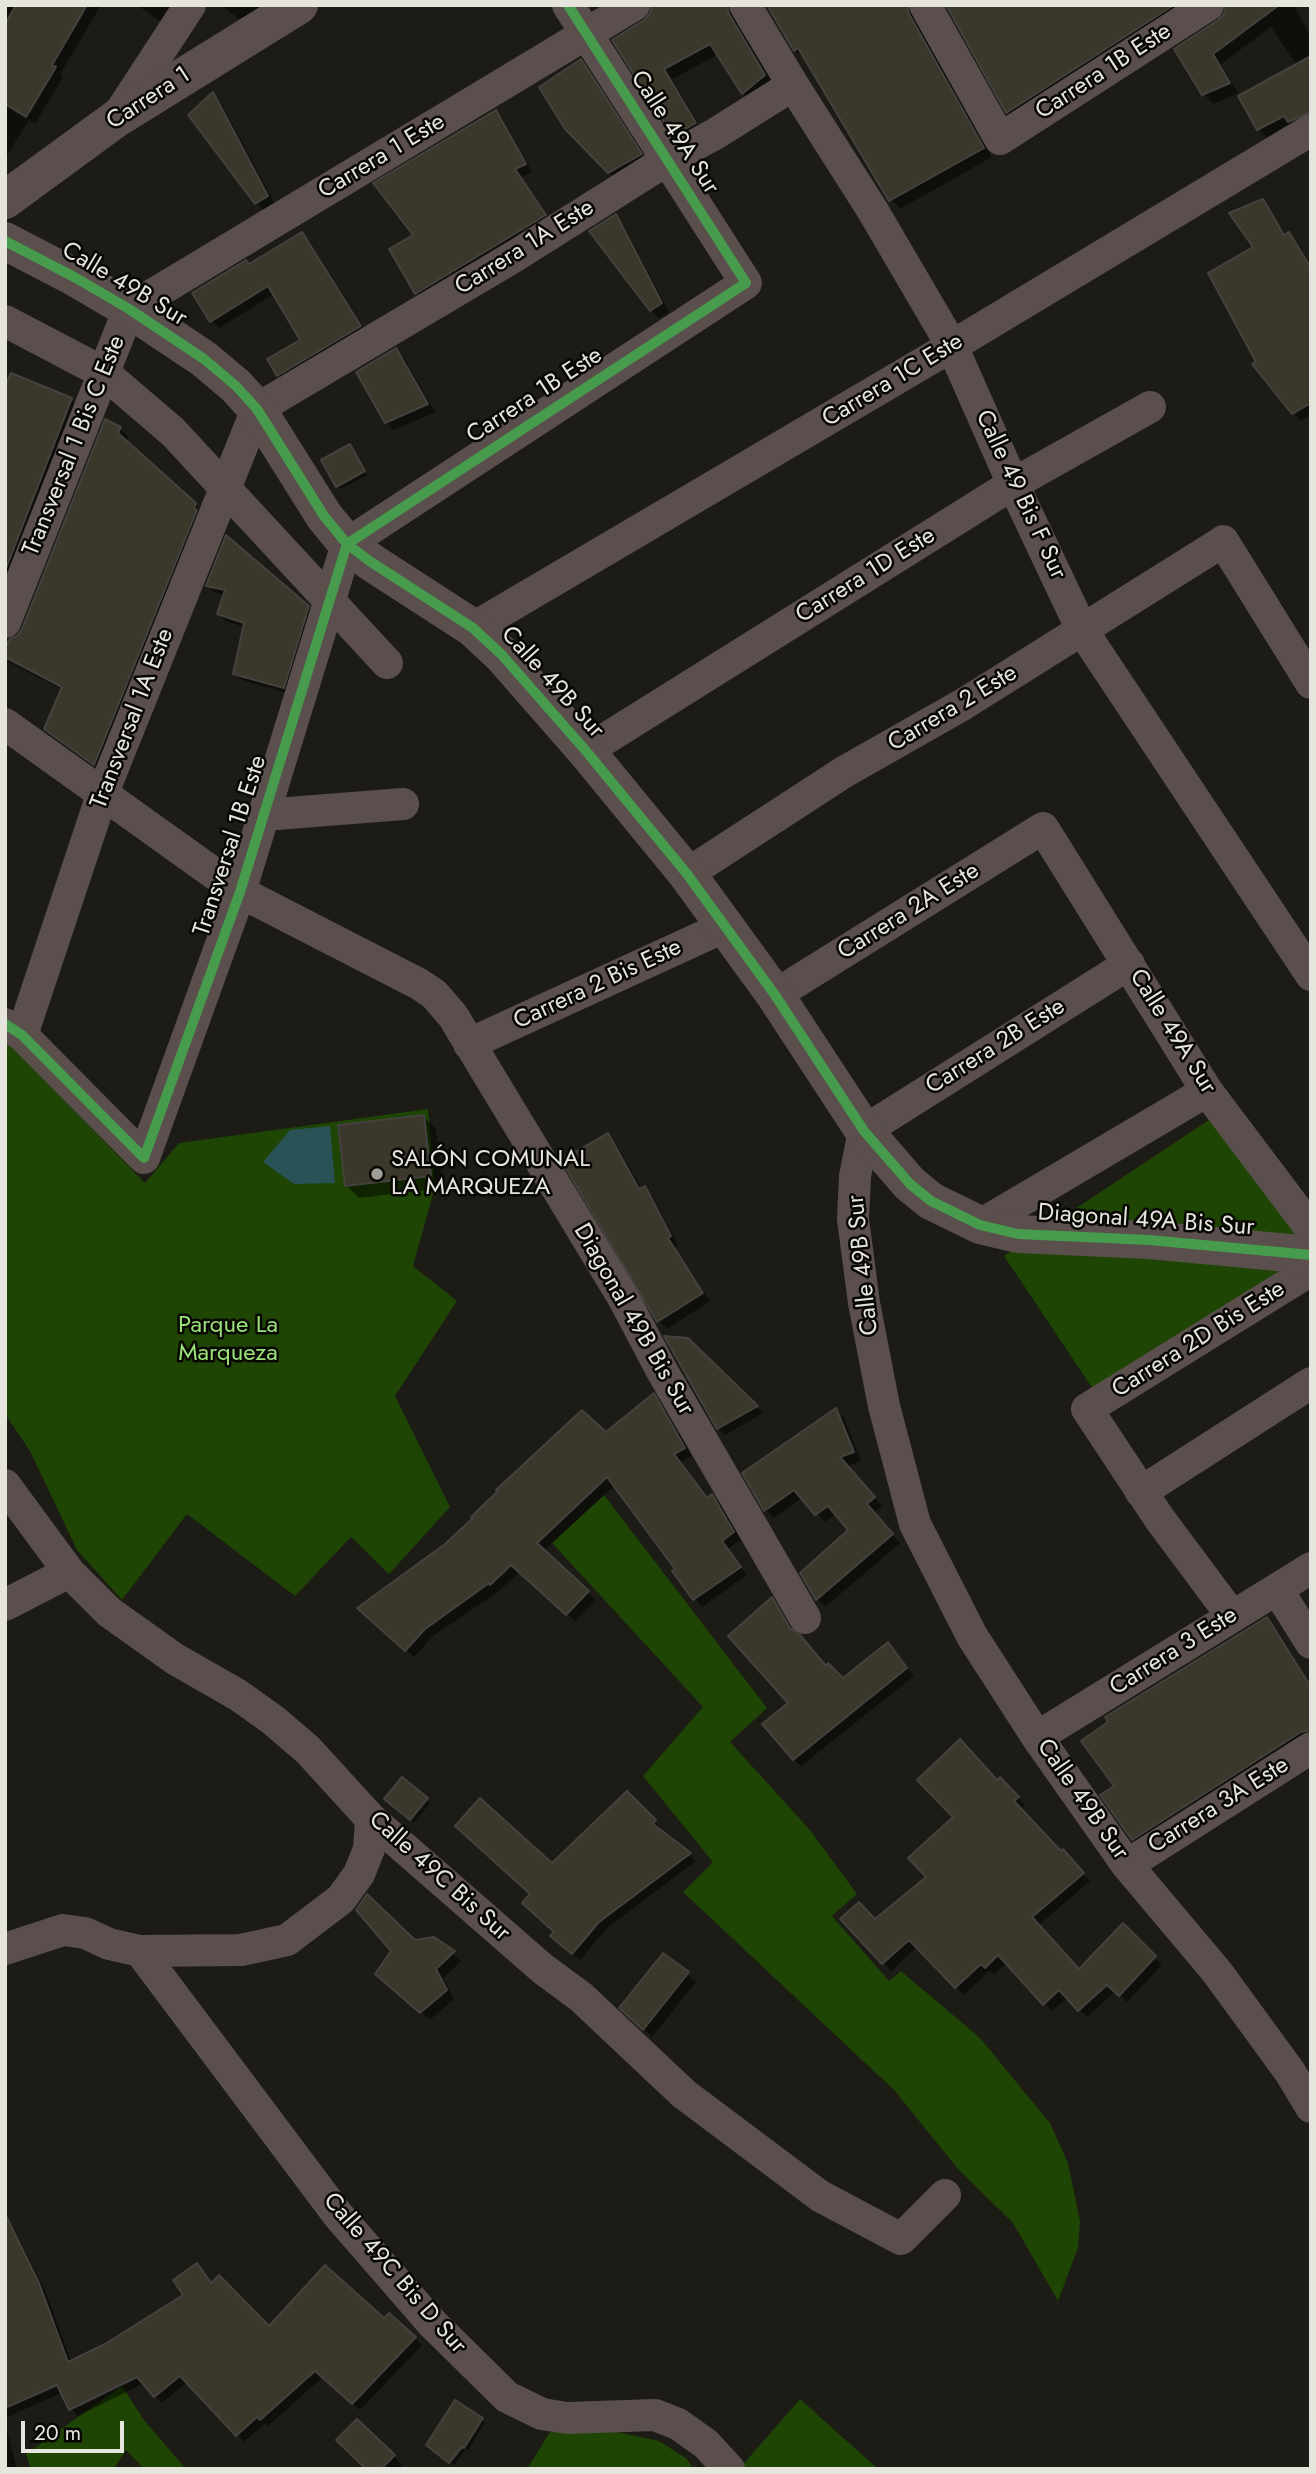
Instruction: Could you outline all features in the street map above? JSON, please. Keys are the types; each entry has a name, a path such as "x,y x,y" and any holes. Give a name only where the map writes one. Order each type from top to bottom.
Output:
{"street":[{"path":"117,118 190,5"},
{"name":"Carrera 1","path":"5,200 117,118 299,5"},
{"name":"Calle 49A Sur","path":"568,5 746,283"},
{"name":"Carrera 1 Este","path":"129,309 635,5"},
{"name":"Calle 49 Bis F Sur","path":"745,5 873,211 952,346 1082,630 1311,975"},
{"name":"Carrera 1B Este","path":"925,5 1000,139 1208,5"},
{"name":"Carrera 1A Este","path":"257,409 515,256 667,160 715,134 793,85"},
{"name":"Carrera 1C Este","path":"473,628 952,346 1311,130"},
{"name":"Calle 49B Sur","path":"5,241 129,309 204,359 236,386 257,409 324,516 347,544 473,628 502,655 586,751 687,874 775,995 864,1131 855,1176 853,1219 864,1303 884,1406 915,1524 972,1636 1037,1737 1126,1865 1217,1972 1309,2102"},
{"name":"Carrera 1B Este","path":"347,544 746,283"},
{"name":"Transversal 1 Bis C Este","path":"5,622 129,309"},
{"path":"5,321 104,373 173,432 387,663"},
{"name":"Carrera 1D Este","path":"586,751 1013,484 1150,408"},
{"name":"Transversal 1A Este","path":"13,1029 102,795 257,409"},
{"name":"Carrera 2 Este","path":"687,874 844,772 961,705 1221,542 1311,683"},
{"name":"Transversal 1B Este","path":"13,1029 144,1158 240,892 331,604 347,544"},
{"name":"Diagonal 49B Bis Sur","path":"5,724 240,892 434,994 453,1016 624,1299 662,1371 805,1618"},
{"path":"264,815 403,804"},
{"name":"Calle 49A Sur","path":"1043,828 1207,1091 1311,1229"},
{"name":"Carrera 2A Este","path":"775,995 1043,828"},
{"name":"Carrera 2 Bis Este","path":"469,1044 726,926"},
{"name":"Carrera 2B Este","path":"864,1131 1129,964"},
{"path":"980,1225 1207,1091"},
{"name":"Diagonal 49A Bis Sur","path":"864,1131 901,1175 931,1201 980,1225 1018,1234 1149,1240 1311,1255"},
{"name":"Carrera 2D Bis Este","path":"1141,1492 1087,1409 1311,1270"},
{"path":"1232,1616 1141,1492 1311,1383"},
{"name":"Calle 49C Bis Sur","path":"5,1485 69,1572 108,1612 175,1659 238,1695 273,1720 308,1750 372,1819 543,1969 581,1997 684,2094 820,2196 901,2239 945,2195"},
{"name":"Carrera 3 Este","path":"1037,1737 1311,1568"},
{"path":"5,1605 69,1572"},
{"path":"1277,1589 1311,1643"},
{"name":"Carrera 3A Este","path":"1126,1865 1311,1748"},
{"path":"5,1950 63,1930 85,1933 108,1944 140,1951 241,1950 287,1940 341,1899 359,1874 369,1849 372,1819"},
{"name":"Calle 49C Bis D Sur","path":"140,1951 338,2214 431,2322 508,2396 542,2414 567,2418 655,2415 678,2424 706,2444 729,2469"}],"green space":[{"name":"Parque La Marqueza","path":"5,1042 145,1183 179,1143 428,1109 435,1187 413,1266 457,1301 395,1396 450,1507 389,1574 351,1537 295,1596 187,1514 122,1600 77,1550 30,1451 5,1414"},
{"path":"1221,1112 1311,1250 1095,1392 1004,1256"},
{"path":"604,1495 767,1708 730,1742 810,1830 857,1894 832,1916 889,1981 901,1971 980,2038 1050,2123 1068,2163 1080,2221 1078,2248 1058,2301 1013,2223 958,2169 894,2090 683,1892 713,1862 643,1776 703,1707 552,1543"},
{"path":"122,2386 144,2420 186,2469 144,2469 126,2450 114,2469 31,2469 26,2454"},
{"path":"800,2399 878,2469 739,2469"},
{"path":"550,2432 617,2432 659,2441 686,2458 694,2469 527,2469"}],"water":[{"path":"330,1126 335,1183 294,1184 263,1162 290,1130"}],"building":[{"path":"16,5 87,5 52,65 56,67 26,117 5,104 5,24"},
{"path":"652,5 727,5 729,14 765,75 742,94 710,44 664,69 696,123 673,136 612,40 644,20"},
{"path":"767,5 907,5 909,14 984,148 889,201 798,48 794,51"},
{"path":"946,5 1174,5 1006,113"},
{"path":"1226,5 1279,5 1213,54 1230,83 1202,95 1174,49 1218,20 1224,14"},
{"path":"1311,56 1311,112 1288,122 1284,116 1257,130 1238,96"},
{"path":"581,59 642,154 608,173 565,129 539,87"},
{"path":"213,92 268,196 255,204 188,115"},
{"path":"496,110 526,164 515,169 546,215 415,294 389,249 413,235 373,183"},
{"path":"1263,199 1284,235 1289,232 1311,268 1311,403 1292,414 1252,364 1256,362 1208,273 1253,247 1229,213"},
{"path":"616,214 662,303 650,311 589,231"},
{"path":"302,232 361,326 277,376 267,359 300,340 268,286 210,322 192,293 246,260 249,264"},
{"path":"396,348 428,404 385,423 356,372"},
{"path":"11,373 72,398 5,571 5,387"},
{"path":"105,419 121,427 118,433 196,503 194,508 197,510 94,765 44,729 62,687 5,657 5,647 22,629"},
{"path":"350,444 365,471 336,487 321,460"},
{"path":"226,535 309,606 284,688 233,674 244,623 217,614 225,590 206,586"},
{"path":"424,1115 431,1176 345,1186 338,1125"},
{"path":"608,1133 639,1189 645,1186 671,1236 668,1238 703,1293 657,1322 561,1160"},
{"path":"664,1336 688,1338 758,1406 717,1429"},
{"path":"654,1393 685,1448 674,1454 707,1498 712,1494 734,1532 722,1541 741,1567 693,1600 672,1571 675,1569 607,1477 537,1543 589,1591 566,1615 511,1565 490,1585 489,1583 425,1629 405,1651 357,1608 445,1544 473,1518 471,1517 498,1491 496,1490 582,1410 606,1432"},
{"path":"836,1408 854,1452 840,1457 875,1497 867,1504 893,1534 816,1600 800,1573 848,1530 828,1506 815,1515 794,1490 764,1511 742,1473"},
{"path":"772,1597 790,1628 800,1635 826,1666 828,1663 843,1678 888,1642 907,1668 793,1760 762,1724 788,1703 728,1636"},
{"path":"1267,1617 1311,1687 1311,1730 1301,1732 1132,1840 1100,1795 1114,1786 1081,1741 1108,1722 1105,1717"},
{"path":"960,1739 997,1780 1000,1777 1019,1797 1014,1801 1084,1873 1032,1917 1079,1969 1123,1923 1156,1956 1119,1996 1107,1985 1078,2011 1059,1990 1043,2005 998,1955 985,1968 981,1964 955,1988 909,1940 882,1964 840,1919 859,1902 875,1919 926,1877 908,1858 953,1817 917,1780"},
{"path":"402,1777 428,1798 410,1820 384,1799"},
{"path":"627,1791 656,1820 653,1824 691,1853 599,1922 572,1954 550,1936 554,1932 522,1903 530,1894 455,1826 480,1798 552,1863"},
{"path":"367,1894 415,1940 434,1937 455,1951 436,1969 447,1990 420,2013 375,1974 391,1951 356,1910"},
{"path":"663,1953 689,1972 643,2030 619,2008"},
{"path":"5,2214 39,2283 68,2362 105,2344 183,2295 173,2280 197,2263 211,2283 219,2275 269,2326 325,2265 384,2318 389,2313 416,2337 352,2404 315,2371 260,2420 257,2417 236,2436 180,2376 154,2397 137,2377 69,2410 57,2385 5,2408"},
{"path":"455,2400 483,2418 464,2448 462,2447 449,2463 426,2445"},
{"path":"357,2419 395,2455 381,2469 366,2469 336,2440"}],"cycle path":[{"path":"5,1024 22,1035 144,1158 240,892 347,544 746,283 568,5"},
{"path":"5,241 129,309 204,359 236,386 257,409 324,516 347,544 473,628 502,655 586,751 687,874 775,995 864,1131 910,1184 931,1201 980,1225 1018,1234 1149,1240 1311,1255"}],"place":[{"name":"SALÓN COMUNAL LA MARQUEZA","path":"377,1174"}]}
